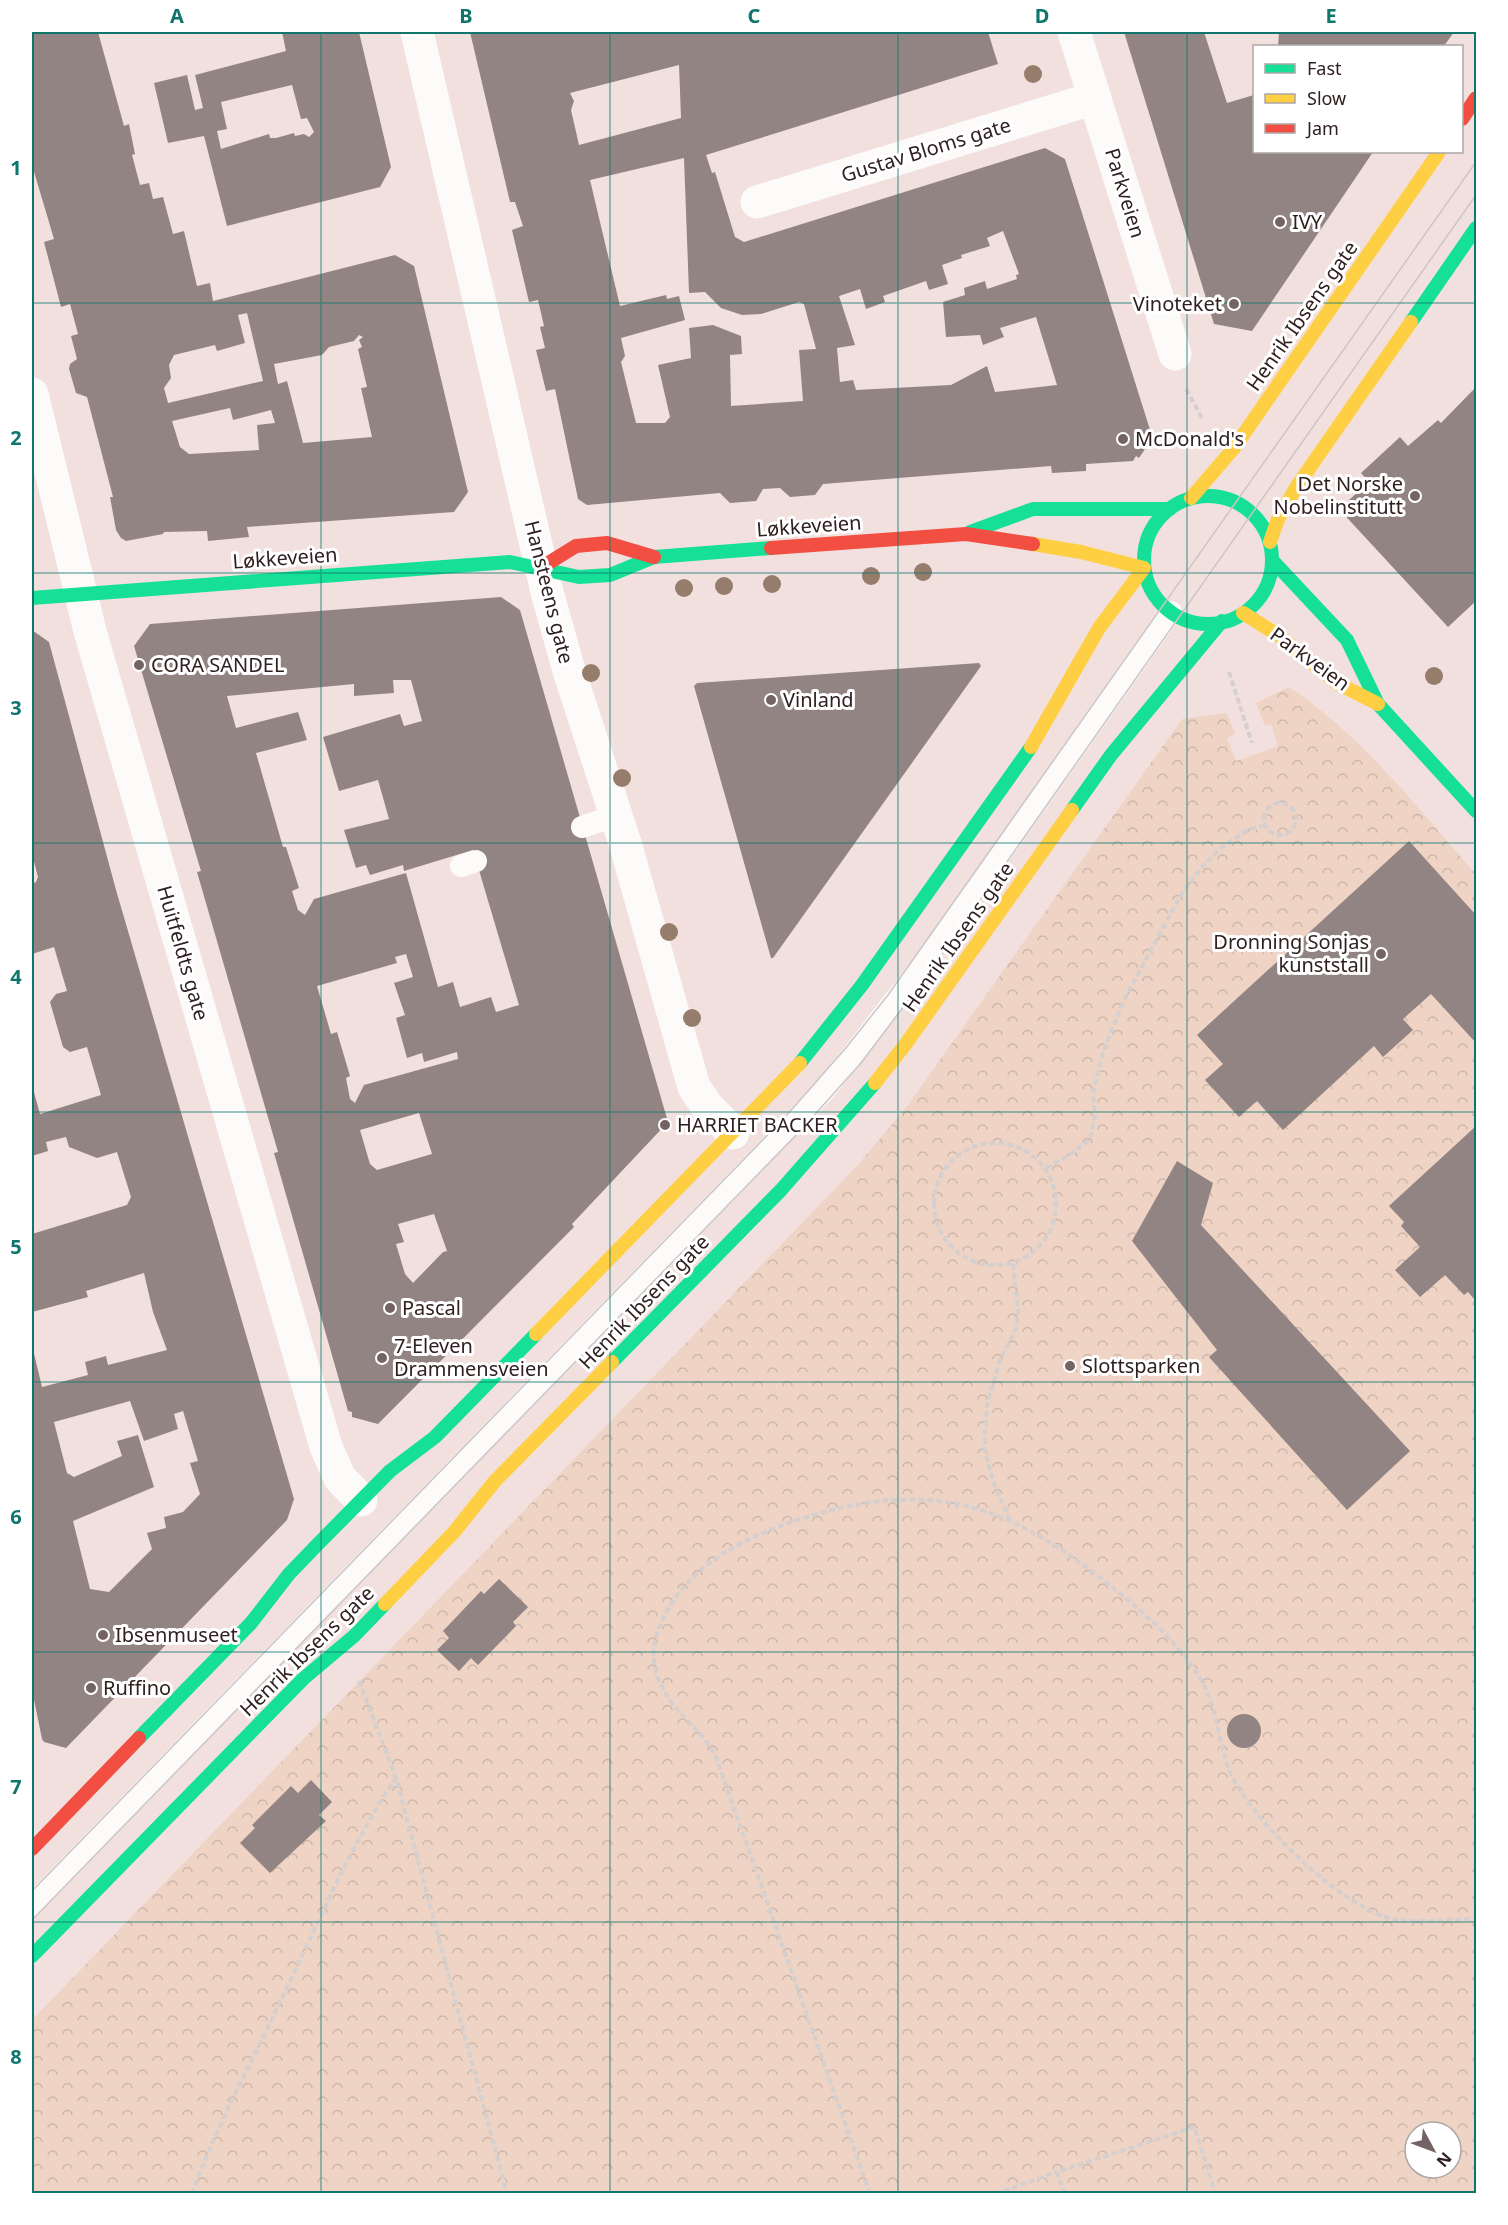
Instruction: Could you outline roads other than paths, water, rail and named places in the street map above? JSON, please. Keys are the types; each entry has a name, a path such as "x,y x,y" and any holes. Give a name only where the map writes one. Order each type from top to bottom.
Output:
{"main road":[{"path":"1463,117 1476,98"},
{"name":"Henrik Ibsens gate","path":"1191,498 1234,448 1438,153"},
{"path":"1270,542 1278,519 1297,486 1476,228"},
{"path":"1222,497 1236,502 1260,522 1270,542 1272,560 1267,584 1253,605 1244,613 1222,621 1191,622 1171,612 1154,595 1144,568 1149,535 1160,518 1170,509 1191,498 1222,497"},
{"name":"Løkkeveien","path":"966,534 1033,509 1170,509"},
{"name":"Løkkeveien","path":"32,598 510,562 542,567 579,577 610,575 654,557 966,534 1081,552 1144,568"},
{"name":"Løkkeveien","path":"542,567 576,546 607,543 654,557"},
{"name":"Parkveien","path":"1272,560 1347,640 1378,704 1476,811"},
{"path":"34,1838 250,1623 289,1574 361,1500 390,1471 435,1437 812,1051 854,997 1036,739 1065,693 1109,610 1123,589 1144,568"},
{"name":"Parkveien","path":"1244,613 1278,635 1337,683 1378,704"},
{"name":"Henrik Ibsens gate","path":"32,1956 303,1679 354,1636 454,1532 495,1481 838,1128 898,1054 1111,755 1222,621"}],"street":[{"name":"Hansteens gate","path":"417,32 542,567 570,674 625,843 694,1087 706,1106 733,1133"},
{"name":"Parkveien","path":"1074,32 1175,354"},
{"name":"Gustav Bloms gate","path":"757,202 1095,98"},
{"name":"Huitfeldts gate","path":"32,394 80,594 326,1447 340,1478 361,1500"}],"lane":[{"path":"32,1905 825,1090 920,968 1171,612"},
{"path":"582,827 615,816"}],"tram line":[{"path":"32,1891 786,1116 845,1049 888,995 1476,162"},
{"path":"32,1920 801,1130 861,1063 928,974 1476,195"}],"place":[{"name":"IVY","path":"1280,222"},
{"name":"Vinoteket","path":"1234,304"},
{"name":"McDonald's","path":"1123,439"},
{"name":"Det Norske Nobelinstitutt","path":"1415,496"},
{"name":"CORA SANDEL","path":"139,665"},
{"name":"Vinland","path":"771,700"},
{"name":"Dronning Sonjas kunststall","path":"1381,954"},
{"name":"HARRIET BACKER","path":"665,1125"},
{"name":"Pascal","path":"390,1308"},
{"name":"7-Eleven Drammensveien","path":"382,1358"},
{"name":"Slottsparken","path":"1070,1366"},
{"name":"Ibsenmuseet","path":"103,1635"},
{"name":"Ruffino","path":"91,1688"}]}
